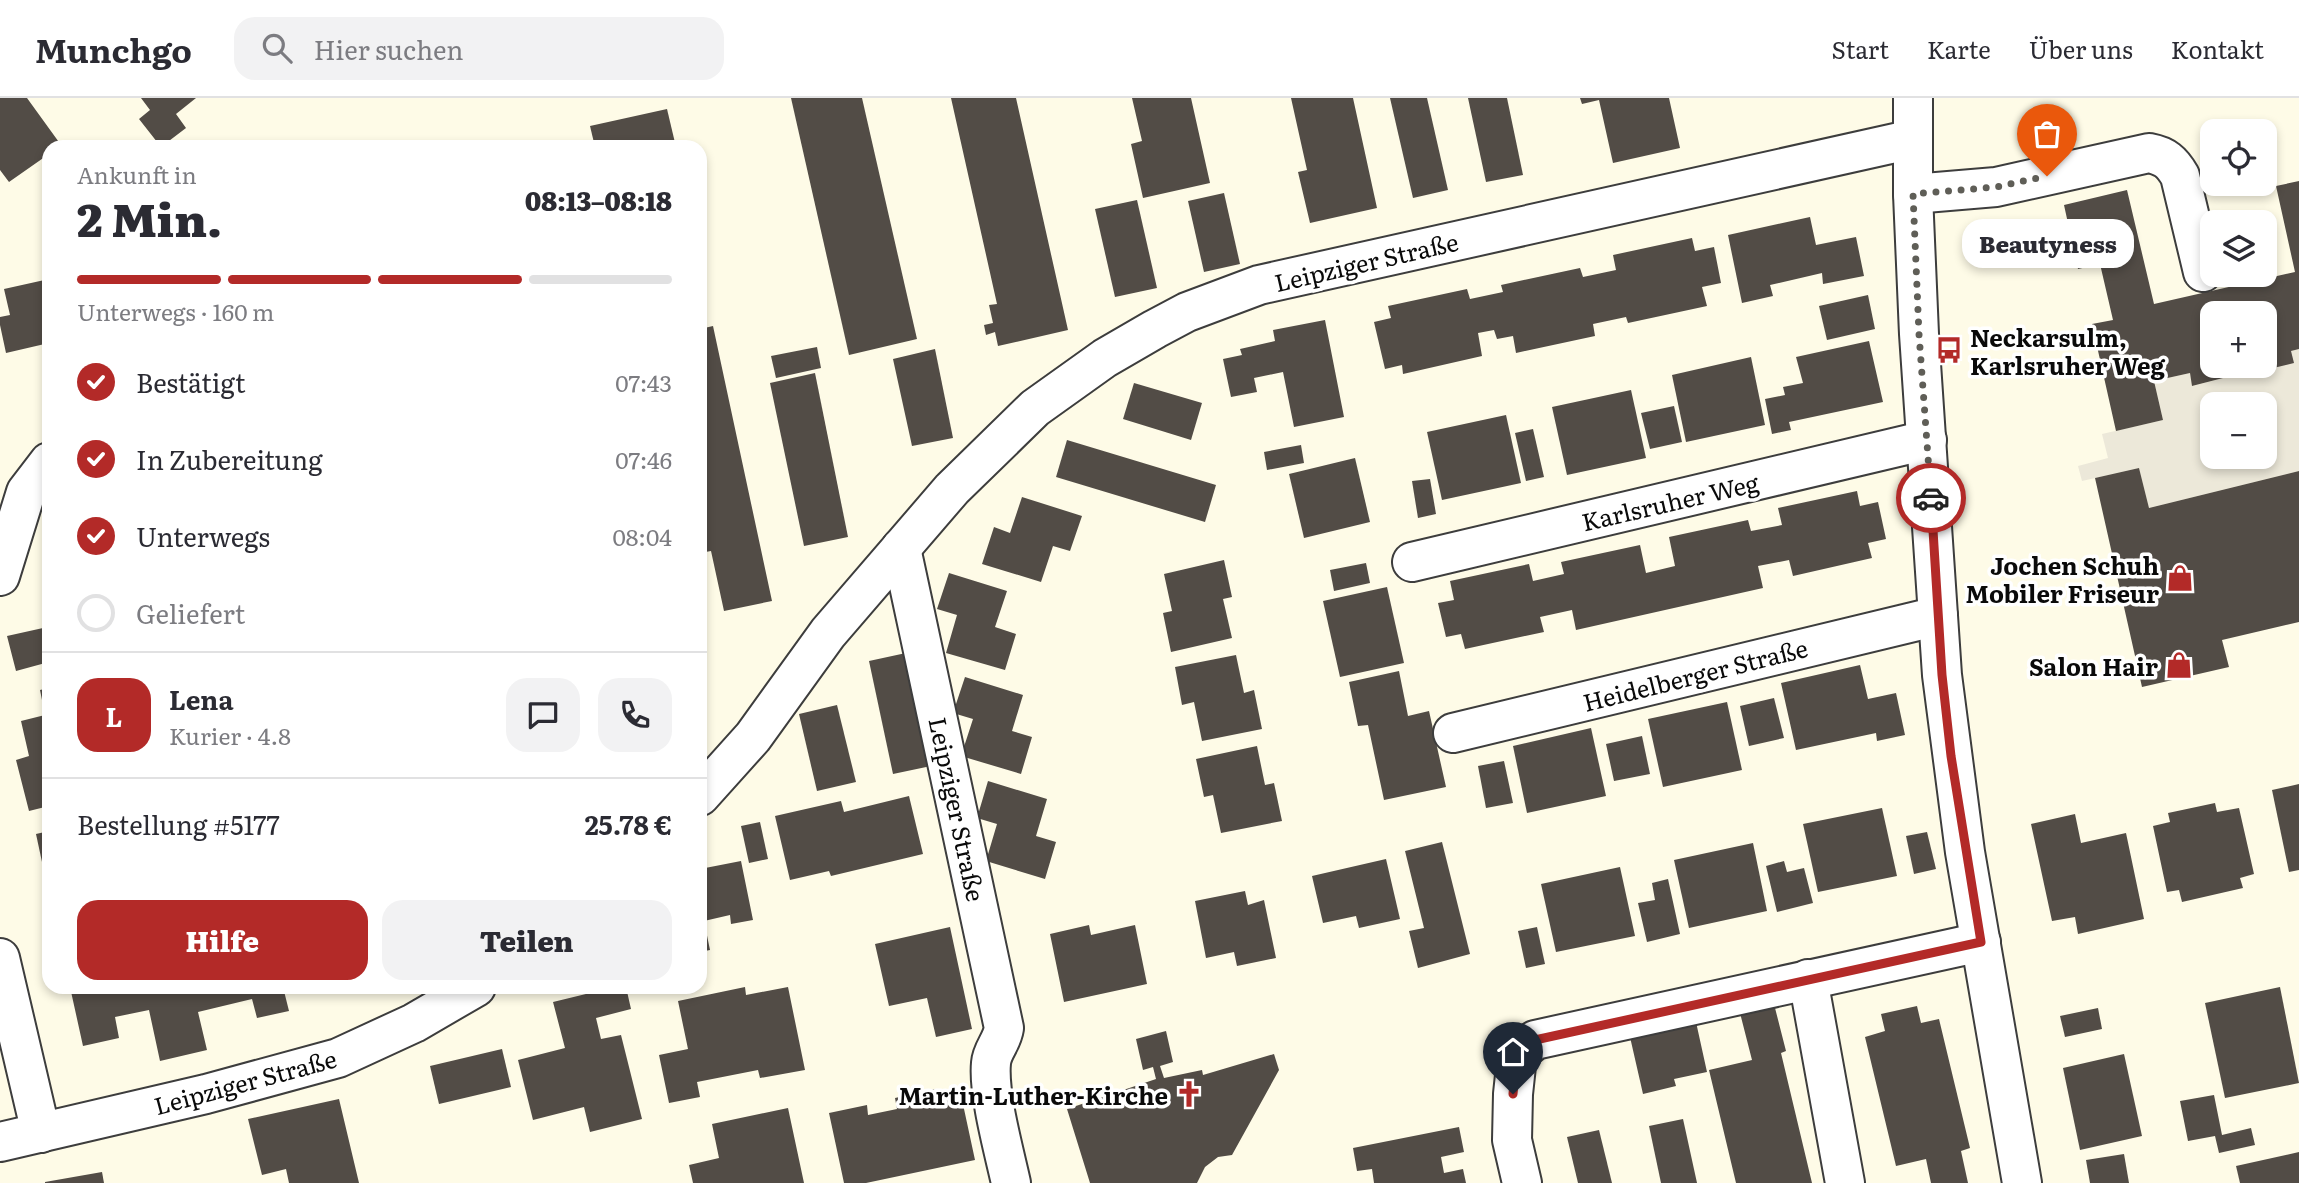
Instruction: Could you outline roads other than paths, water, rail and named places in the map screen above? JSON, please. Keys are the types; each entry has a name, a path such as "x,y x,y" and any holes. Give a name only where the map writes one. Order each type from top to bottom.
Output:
{"street":[{"path":"1913,98 1913,194 1919,334 1938,616 1951,756 2022,1183"},
{"name":"Leipziger Straße","path":"707,788 753,737 828,633 952,489 1035,408 1105,358 1187,312 1259,285 1913,139"},
{"path":"1913,194 1996,187 2149,153 2161,155 2172,163 2180,176 2200,259"},
{"name":"Karlsruher Weg","path":"1412,562 1927,440"},
{"path":"0,576 26,492 42,470"},
{"name":"Leipziger Straße","path":"901,548 1004,1028 1003,1041 991,1056 990,1068 1011,1183"},
{"name":"Heidelberger Straße","path":"1453,733 1938,616"},
{"path":"1522,1183 1511,1140 1513,1094 1520,1052 1535,1040 1981,942"},
{"path":"0,958 41,1133"},
{"path":"1808,979 1845,1183"},
{"name":"Leipziger Straße","path":"0,1142 206,1094 338,1058 414,1023 465,994"}],"place":[{"name":"Beautyness","path":"2047,176"},
{"name":"Neckarsulm, Karlsruher Weg","path":"1949,350"},
{"name":"Jochen Schuh Mobiler Friseur","path":"2180,578"},
{"name":"Salon Hair","path":"2179,665"},
{"name":"Martin-Luther-Kirche","path":"1189,1094"}]}
